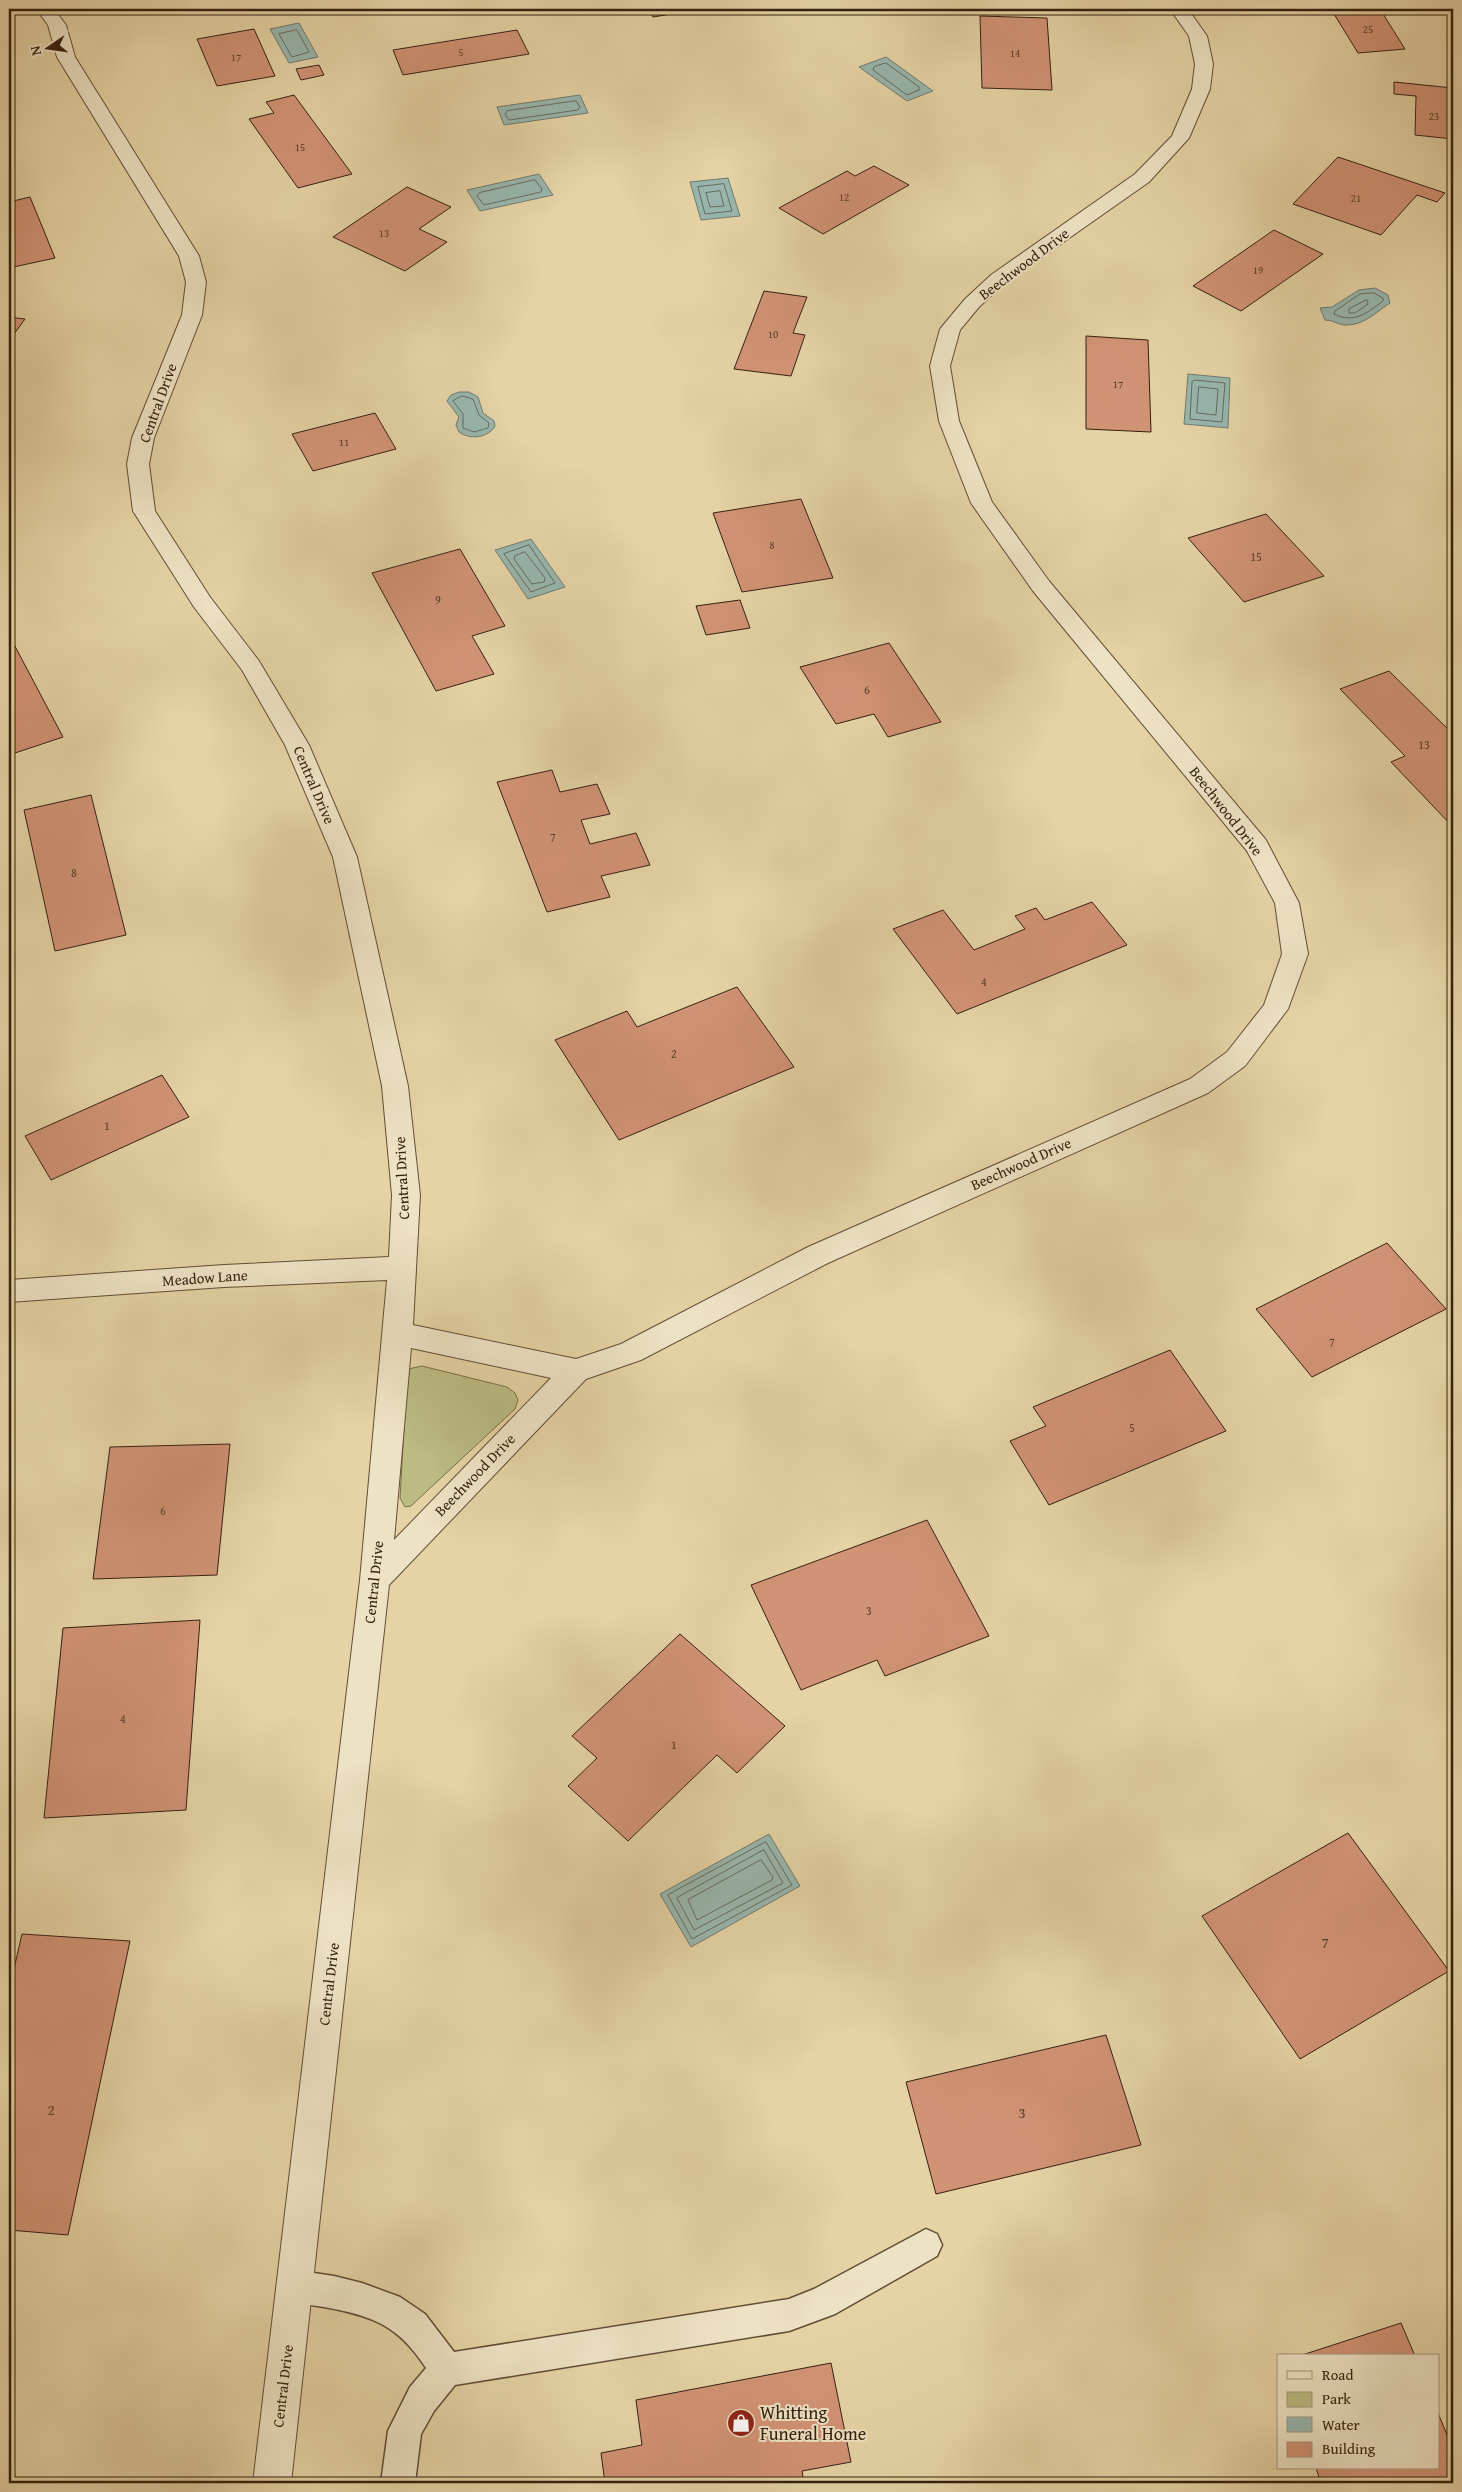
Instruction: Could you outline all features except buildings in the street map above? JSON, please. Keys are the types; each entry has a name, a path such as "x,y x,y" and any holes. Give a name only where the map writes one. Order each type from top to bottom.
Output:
{"street":[{"name":"Central Drive","path":"45,9 57,25 66,57 189,256 196,282 192,315 141,446 138,464 144,511 202,602 250,666 288,729 297,745 345,857 395,1086 406,1195 398,1334 375,1580 272,2483"},
{"name":"Beechwood Drive","path":"375,1580 576,1371 632,1352 818,1255 1198,1086 1236,1059 1275,1009 1295,954 1287,903 1283,895 1257,846 1041,586 982,503 949,421 940,366 950,329 972,303 998,279 1142,178 1180,138 1201,89 1204,64 1198,36 1179,9"},
{"name":"Meadow Lane","path":"9,1291 224,1276 402,1268"},
{"path":"398,1334 576,1371"}],"lane":[{"path":"398,2483 405,2431 422,2399 446,2370 789,2315 823,2302 926,2246"},
{"path":"294,2286 352,2296 399,2314 426,2338 446,2370"}],"green space":[{"path":"422,1366 507,1387 515,1393 518,1400 515,1409 411,1506 405,1507 400,1498 407,1375 408,1369"}],"water":[{"path":"299,23 318,57 289,63 270,29"},
{"path":"886,57 933,91 907,101 859,67"},
{"path":"580,95 588,113 504,125 497,107"},
{"path":"539,174 553,195 480,211 467,190"},
{"path":"728,178 740,216 701,220 690,182"},
{"path":"1375,288 1388,295 1390,303 1369,318 1351,325 1325,320 1320,308 1332,307 1359,290"},
{"path":"1188,374 1230,378 1228,428 1184,424"},
{"path":"459,392 469,392 478,397 483,413 494,421 495,426 492,430 483,435 473,437 459,432 456,425 459,417 447,401 451,395"},
{"path":"531,539 565,587 528,599 495,550"},
{"path":"769,1834 800,1886 691,1947 660,1894"}],"place":[{"name":"Whitting Funeral Home","path":"741,2423"}]}
